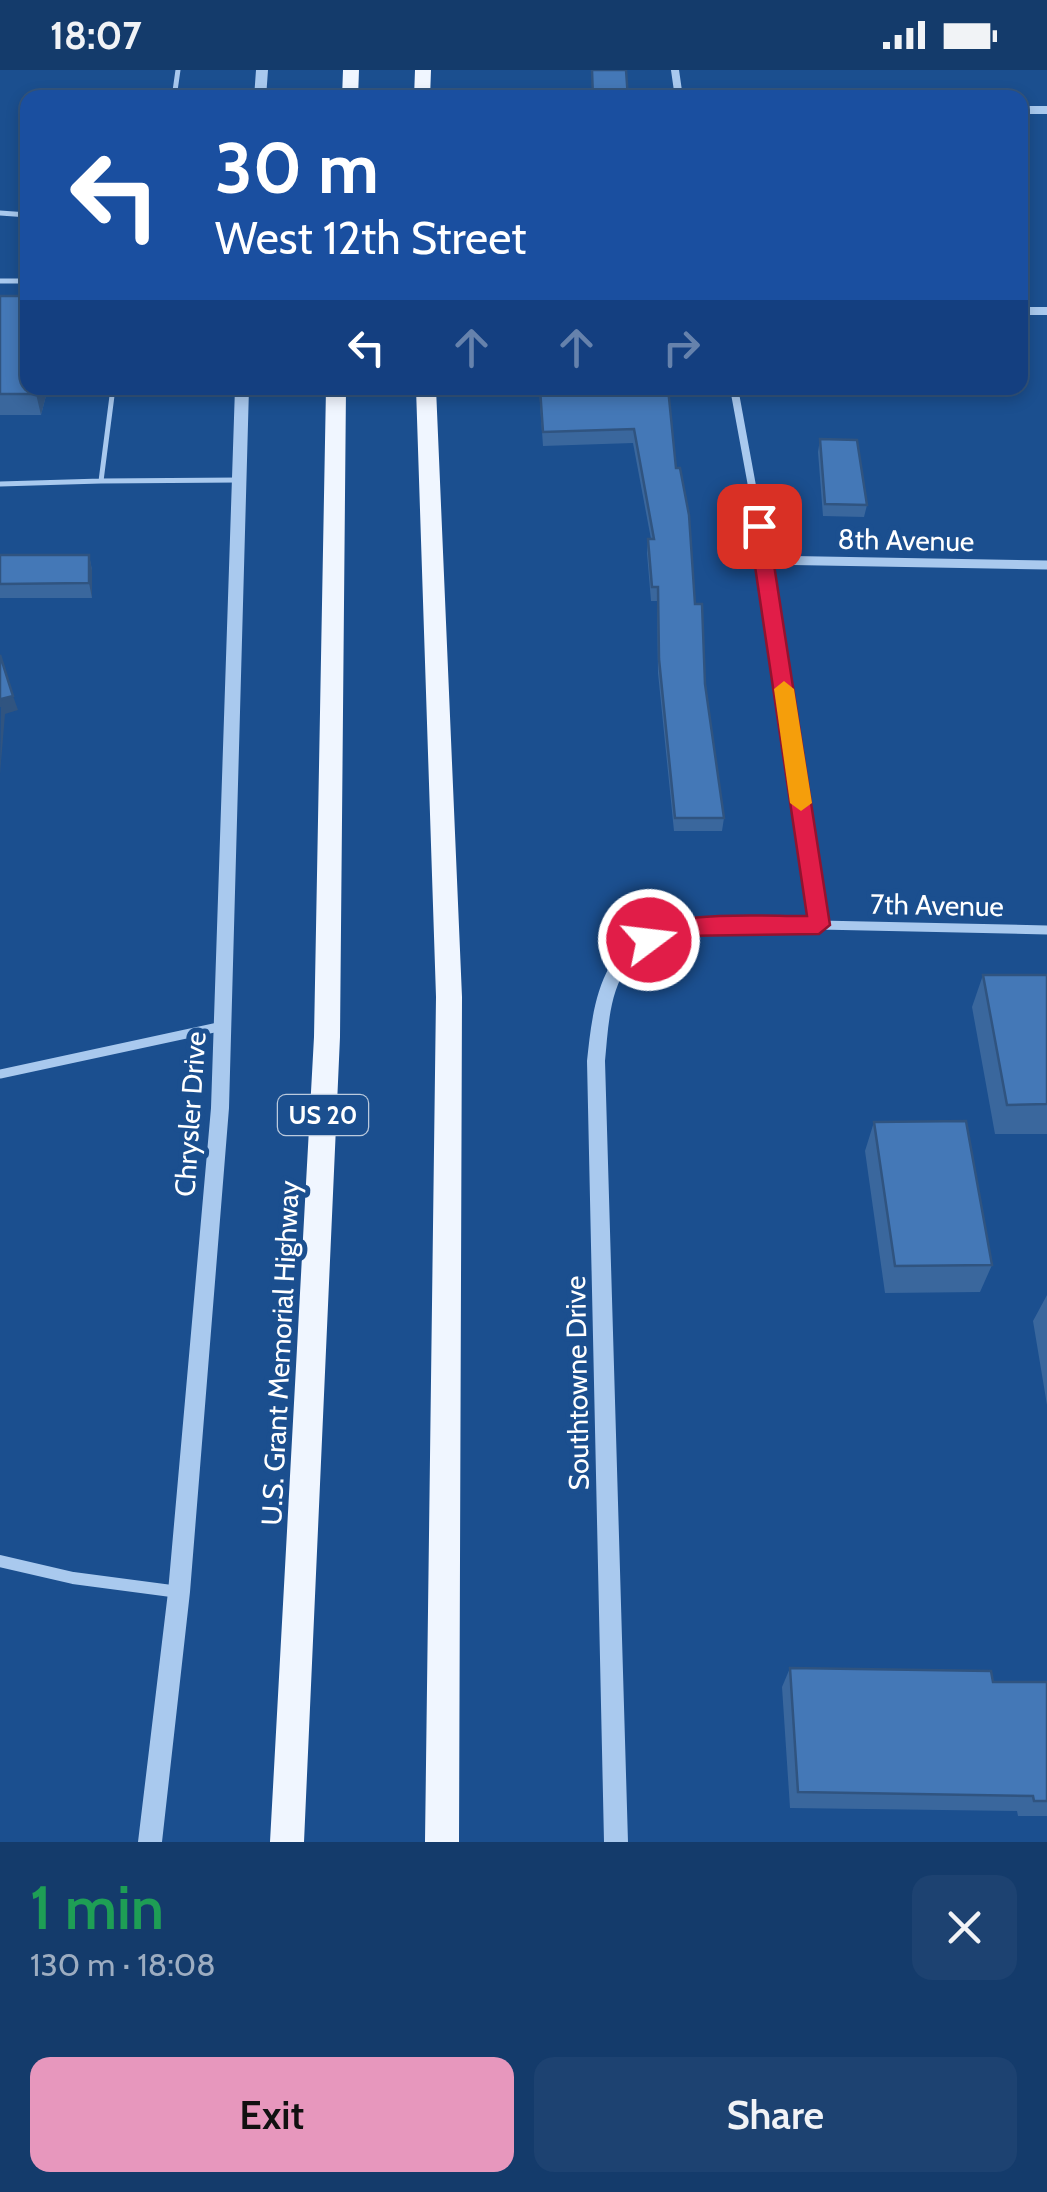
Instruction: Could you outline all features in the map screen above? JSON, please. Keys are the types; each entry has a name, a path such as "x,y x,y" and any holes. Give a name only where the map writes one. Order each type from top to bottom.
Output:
{"main road":[{"name":"U.S. Grant Memorial Highway","path":"288,1842 327,1037 336,395"},
{"path":"426,395 449,997 442,1842"}],"street":[{"name":"Chrysler Drive","path":"150,1842 178,1592 220,1108 242,395"},
{"path":"735,395 765,560 819,925"},
{"name":"8th Avenue","path":"765,560 1047,565"},
{"name":"7th Avenue","path":"649,940 676,927 819,925 1047,930"},
{"name":"Southtowne Drive","path":"616,1842 596,1061 604,1000 616,971 639,944 649,940"},
{"path":"0,1074 223,1026"},
{"path":"0,1561 74,1578 178,1592"}],"lane":[{"path":"101,481 112,395"},
{"path":"0,484 239,480"}],"building":[{"path":"592,70 626,70 627,90 593,90"},
{"path":"0,296 20,296 20,394 0,394"},
{"path":"540,395 669,395 676,468 680,468 689,515 695,604 702,604 705,684 724,818 675,818 659,659 658,587 652,587 648,539 654,539 634,429 543,432"},
{"path":"820,439 857,440 867,505 825,504"},
{"path":"0,555 89,555 89,583 0,584"},
{"path":"0,655 13,696 1,699 0,707"},
{"path":"983,975 1047,975 1047,1104 1007,1105"},
{"path":"966,1121 992,1265 895,1266 874,1122"},
{"path":"790,1668 991,1671 993,1682 1047,1682 1047,1801 1034,1801 1033,1796 798,1792"}],"slow traffic":[{"path":"784,689 801,803"}],"route":[{"path":"649,940 676,927 819,925 759,526"}]}
